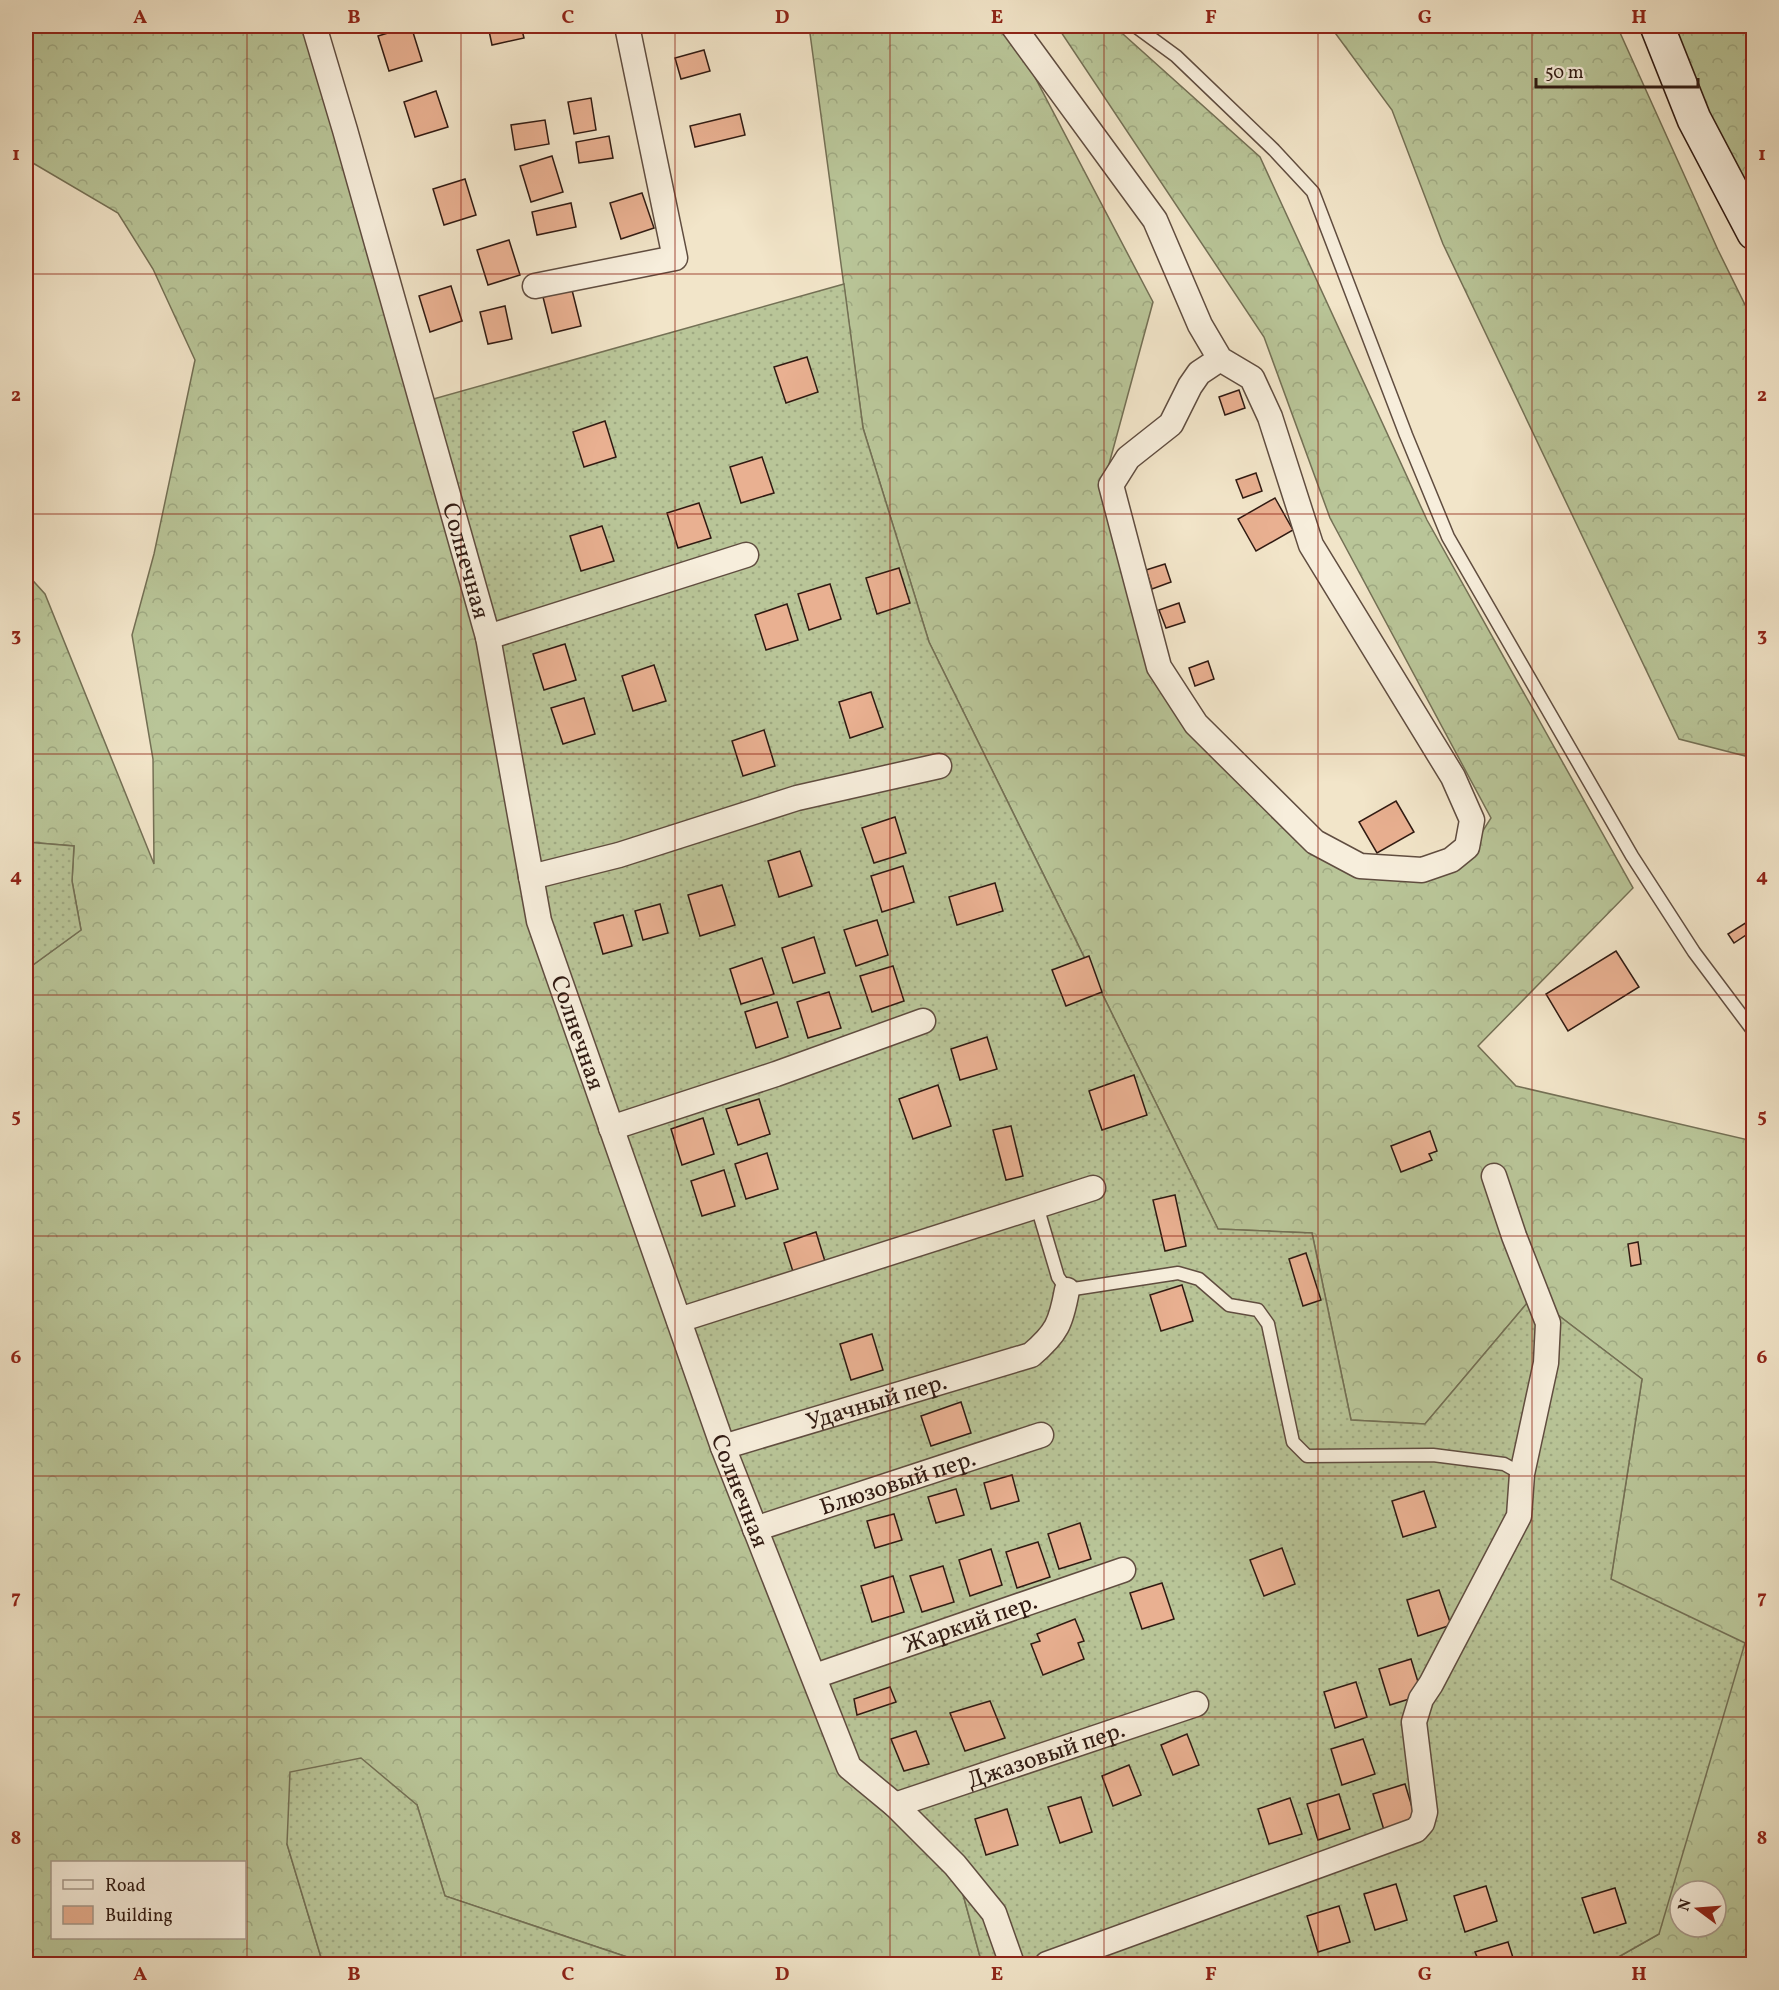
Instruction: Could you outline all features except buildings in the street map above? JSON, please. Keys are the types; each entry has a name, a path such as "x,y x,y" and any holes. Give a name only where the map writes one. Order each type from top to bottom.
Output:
{"main road":[{"path":"1657,26 1694,119 1754,233"}],"street":[{"name":"Солнечная","path":"314,26 488,637 539,921 723,1447 849,1767 895,1805 955,1865 994,1913 1012,1965"},
{"path":"535,286 675,258 627,26"},
{"path":"1013,26 1155,220 1200,324 1220,359 1252,378 1270,417 1311,545 1452,777 1472,820 1467,847 1451,860 1422,870 1360,866 1315,842 1196,724 1159,667 1111,485 1128,458 1171,424 1199,373 1220,359"},
{"path":"488,637 746,555"},
{"path":"531,877 619,855 797,798 939,766"},
{"path":"611,1128 776,1074 923,1021"},
{"path":"1047,1965 1416,1830 1422,1823 1425,1812 1414,1722 1421,1699 1519,1516 1522,1474 1546,1363 1548,1323 1514,1236 1494,1176"},
{"path":"679,1320 1093,1188"},
{"name":"Удачный пер.","path":"723,1447 1031,1355 1050,1338 1062,1314 1067,1290"},
{"name":"Блюзовый пер.","path":"755,1529 1041,1435"},
{"name":"Жаркий пер.","path":"815,1676 1123,1570"},
{"name":"Джазовый пер.","path":"895,1805 1196,1704"}],"lane":[{"path":"1135,26 1176,56 1274,150 1313,192 1406,435 1448,537 1632,856 1694,952 1754,1032"},
{"path":"1037,1206 1058,1277 1067,1290 1178,1273 1199,1279 1229,1305 1258,1310 1268,1324 1293,1442 1307,1456 1433,1455 1504,1464 1522,1474"}],"green space":[{"path":"26,26 311,26 377,270 955,1865 982,1964 648,1964 445,1896 417,1805 287,1844 323,1964 26,1964 26,970 81,930 72,881 74,846 26,842 26,573 45,594 154,864 153,759 132,635 154,554 195,360 153,269 118,213 26,159"},
{"path":"809,26 1008,26 1153,302 1102,490 1189,726 1351,856 1460,867 1491,818 1330,518 1264,337 1057,26 1114,26 1260,157 1427,520 1633,888 1478,1046 1516,1086 1753,1141 1753,1964 1606,1964 1659,1934 1611,1579 1642,1379 1533,1296 1425,1424 1351,1420 1312,1233 1218,1229 929,642 863,428"},
{"path":"1330,26 1617,26 1718,250 1753,321 1753,758 1679,739 1443,244 1392,110"},
{"path":"1669,26 1753,26 1753,201 1738,175"},
{"path":"844,284 863,428 929,642 1218,1229 1312,1233 1351,1420 1425,1424 1533,1296 1642,1379 1611,1579 1745,1643 1675,1879 1668,1879 1668,1904 1659,1934 1606,1964 982,1964 955,1865 836,1767 815,1676 539,921 488,637 412,405"},
{"path":"26,842 74,846 72,881 81,930 26,970"},
{"path":"361,1758 417,1805 445,1896 648,1964 323,1964 287,1844 290,1772"}]}
